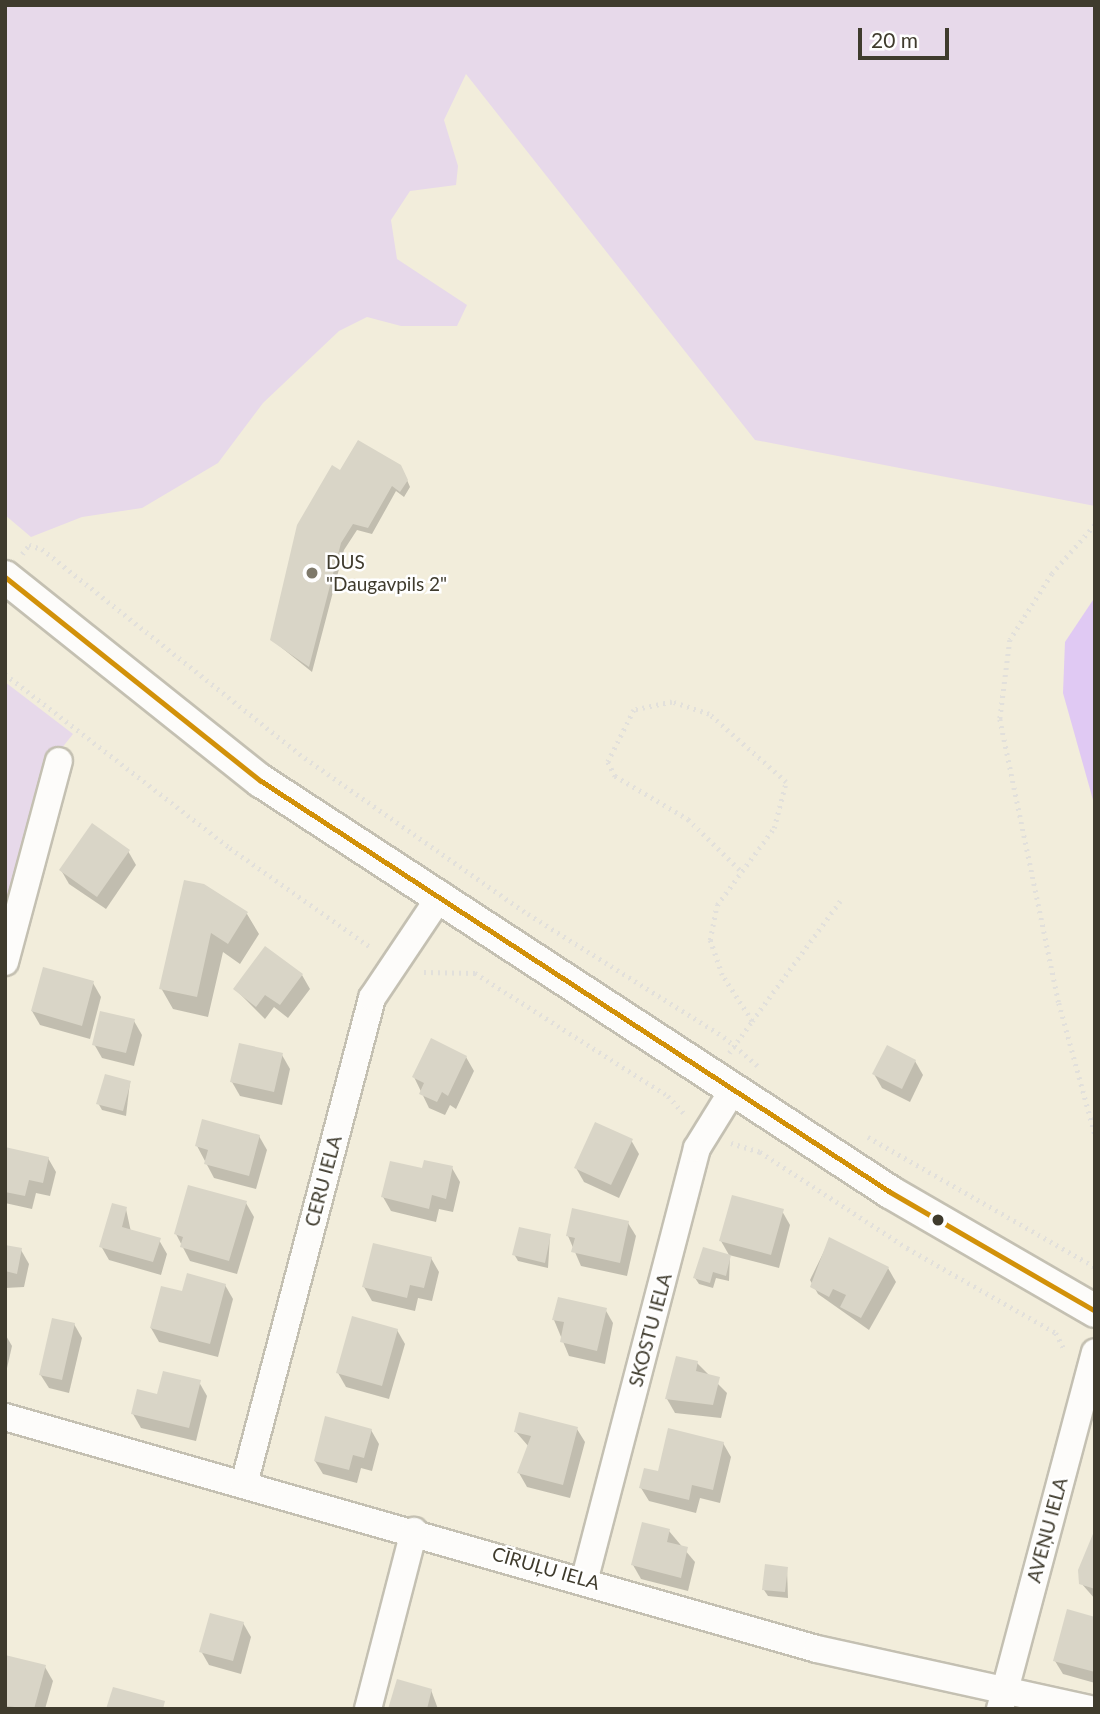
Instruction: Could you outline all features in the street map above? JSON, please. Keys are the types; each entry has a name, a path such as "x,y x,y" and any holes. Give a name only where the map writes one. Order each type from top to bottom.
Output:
{"street":[{"path":"5,577 261,781 441,895 890,1192 1095,1311"},
{"path":"5,962 58,761"},
{"name":"CERU IELA","path":"244,1484 372,998 391,961 441,895"},
{"name":"SKOSTU IELA","path":"585,1578 697,1148 707,1130 723,1084"},
{"name":"AVEŅU IELA","path":"1003,1699 1095,1352"},
{"name":"CĪRUĻU IELA","path":"5,1417 585,1578 817,1649 1003,1699 1089,1709"},
{"path":"368,1709 414,1531"}],"path":[{"path":"1095,525 1052,574 1010,640 1000,719 1059,1003 1095,1135"},
{"path":"29,545 305,758 527,914 735,1045 762,1069"},
{"path":"5,674 230,848 391,961 433,975 475,973 668,1096 707,1130 760,1152 907,1248 1056,1333 1067,1359"},
{"path":"740,870 688,820 615,775 608,762 634,710 672,702 709,715 786,782 774,828 740,870 717,905 710,940 722,975 752,1021"},
{"path":"723,1084 735,1045 840,901"},
{"path":"860,1133 1095,1267"}],"shaded area":[{"path":"5,5 1095,5 1095,506 755,440 466,74 444,120 458,166 456,185 410,191 391,220 397,259 467,305 457,326 401,326 367,317 339,331 263,403 218,463 142,508 82,517 31,537 5,515"},
{"path":"1095,597 1095,807 1063,693 1065,642"},
{"path":"5,682 73,734 54,758 5,932"}],"building":[{"path":"358,440 401,465 408,480 400,492 392,486 368,528 353,524 341,543 309,667 270,640 297,525 332,465 340,470"},
{"path":"92,823 130,850 97,897 59,870"},
{"path":"184,880 204,884 248,912 228,944 211,933 197,997 159,989"},
{"path":"265,946 303,974 280,1005 265,995 256,1007 233,989"},
{"path":"43,967 94,981 82,1026 31,1011"},
{"path":"100,1011 135,1019 126,1053 92,1045"},
{"path":"431,1038 467,1056 448,1096 442,1092 437,1102 419,1094 424,1083 412,1077"},
{"path":"239,1043 283,1053 274,1092 230,1082"},
{"path":"887,1045 916,1060 902,1089 872,1074"},
{"path":"105,1074 131,1081 123,1111 96,1104"},
{"path":"202,1119 260,1135 249,1176 204,1164 208,1150 195,1146"},
{"path":"595,1122 633,1139 611,1185 574,1168"},
{"path":"5,1147 49,1157 43,1183 29,1180 25,1196 5,1192"},
{"path":"424,1160 453,1166 446,1199 432,1195 429,1209 381,1197 390,1161 422,1168"},
{"path":"188,1185 247,1201 229,1261 180,1247 183,1237 174,1234"},
{"path":"732,1195 784,1209 771,1255 719,1241"},
{"path":"112,1203 127,1207 122,1227 161,1238 153,1262 99,1247"},
{"path":"572,1208 629,1221 620,1263 571,1252 575,1238 566,1236"},
{"path":"519,1227 551,1234 545,1263 512,1255"},
{"path":"829,1237 889,1267 861,1318 840,1307 846,1295 833,1289 829,1297 810,1287"},
{"path":"373,1243 432,1257 424,1288 410,1285 407,1298 362,1287"},
{"path":"5,1245 22,1248 17,1274 5,1271"},
{"path":"703,1247 731,1255 726,1276 713,1272 710,1283 693,1278"},
{"path":"187,1273 226,1284 210,1344 150,1328 161,1286 182,1291"},
{"path":"558,1297 607,1308 597,1351 560,1342 564,1322 552,1320"},
{"path":"352,1316 398,1329 382,1386 336,1373"},
{"path":"52,1318 75,1323 62,1380 39,1375"},
{"path":"676,1356 698,1361 696,1371 720,1377 713,1405 665,1399"},
{"path":"163,1371 201,1380 189,1428 131,1414 137,1389 157,1394"},
{"path":"519,1412 578,1427 563,1485 517,1473 531,1436 514,1432"},
{"path":"325,1416 372,1429 364,1458 353,1455 349,1470 314,1461"},
{"path":"668,1428 724,1442 713,1490 692,1485 689,1500 639,1488 644,1468 658,1471"},
{"path":"642,1522 670,1529 667,1542 688,1547 681,1578 631,1565"},
{"path":"1095,1529 1095,1589 1079,1584 1078,1570"},
{"path":"765,1564 788,1567 785,1592 762,1590"},
{"path":"1067,1609 1095,1617 1095,1672 1053,1661"},
{"path":"210,1613 244,1622 233,1661 199,1652"},
{"path":"5,1655 46,1665 34,1709 5,1706"},
{"path":"397,1679 432,1689 427,1709 388,1709"},
{"path":"113,1687 165,1701 163,1709 106,1709"}],"transit line":[{"path":"5,577 261,781 890,1192 1095,1311"}],"place":[{"name":"DUS \"Daugavpils 2\"","path":"312,573"}]}
